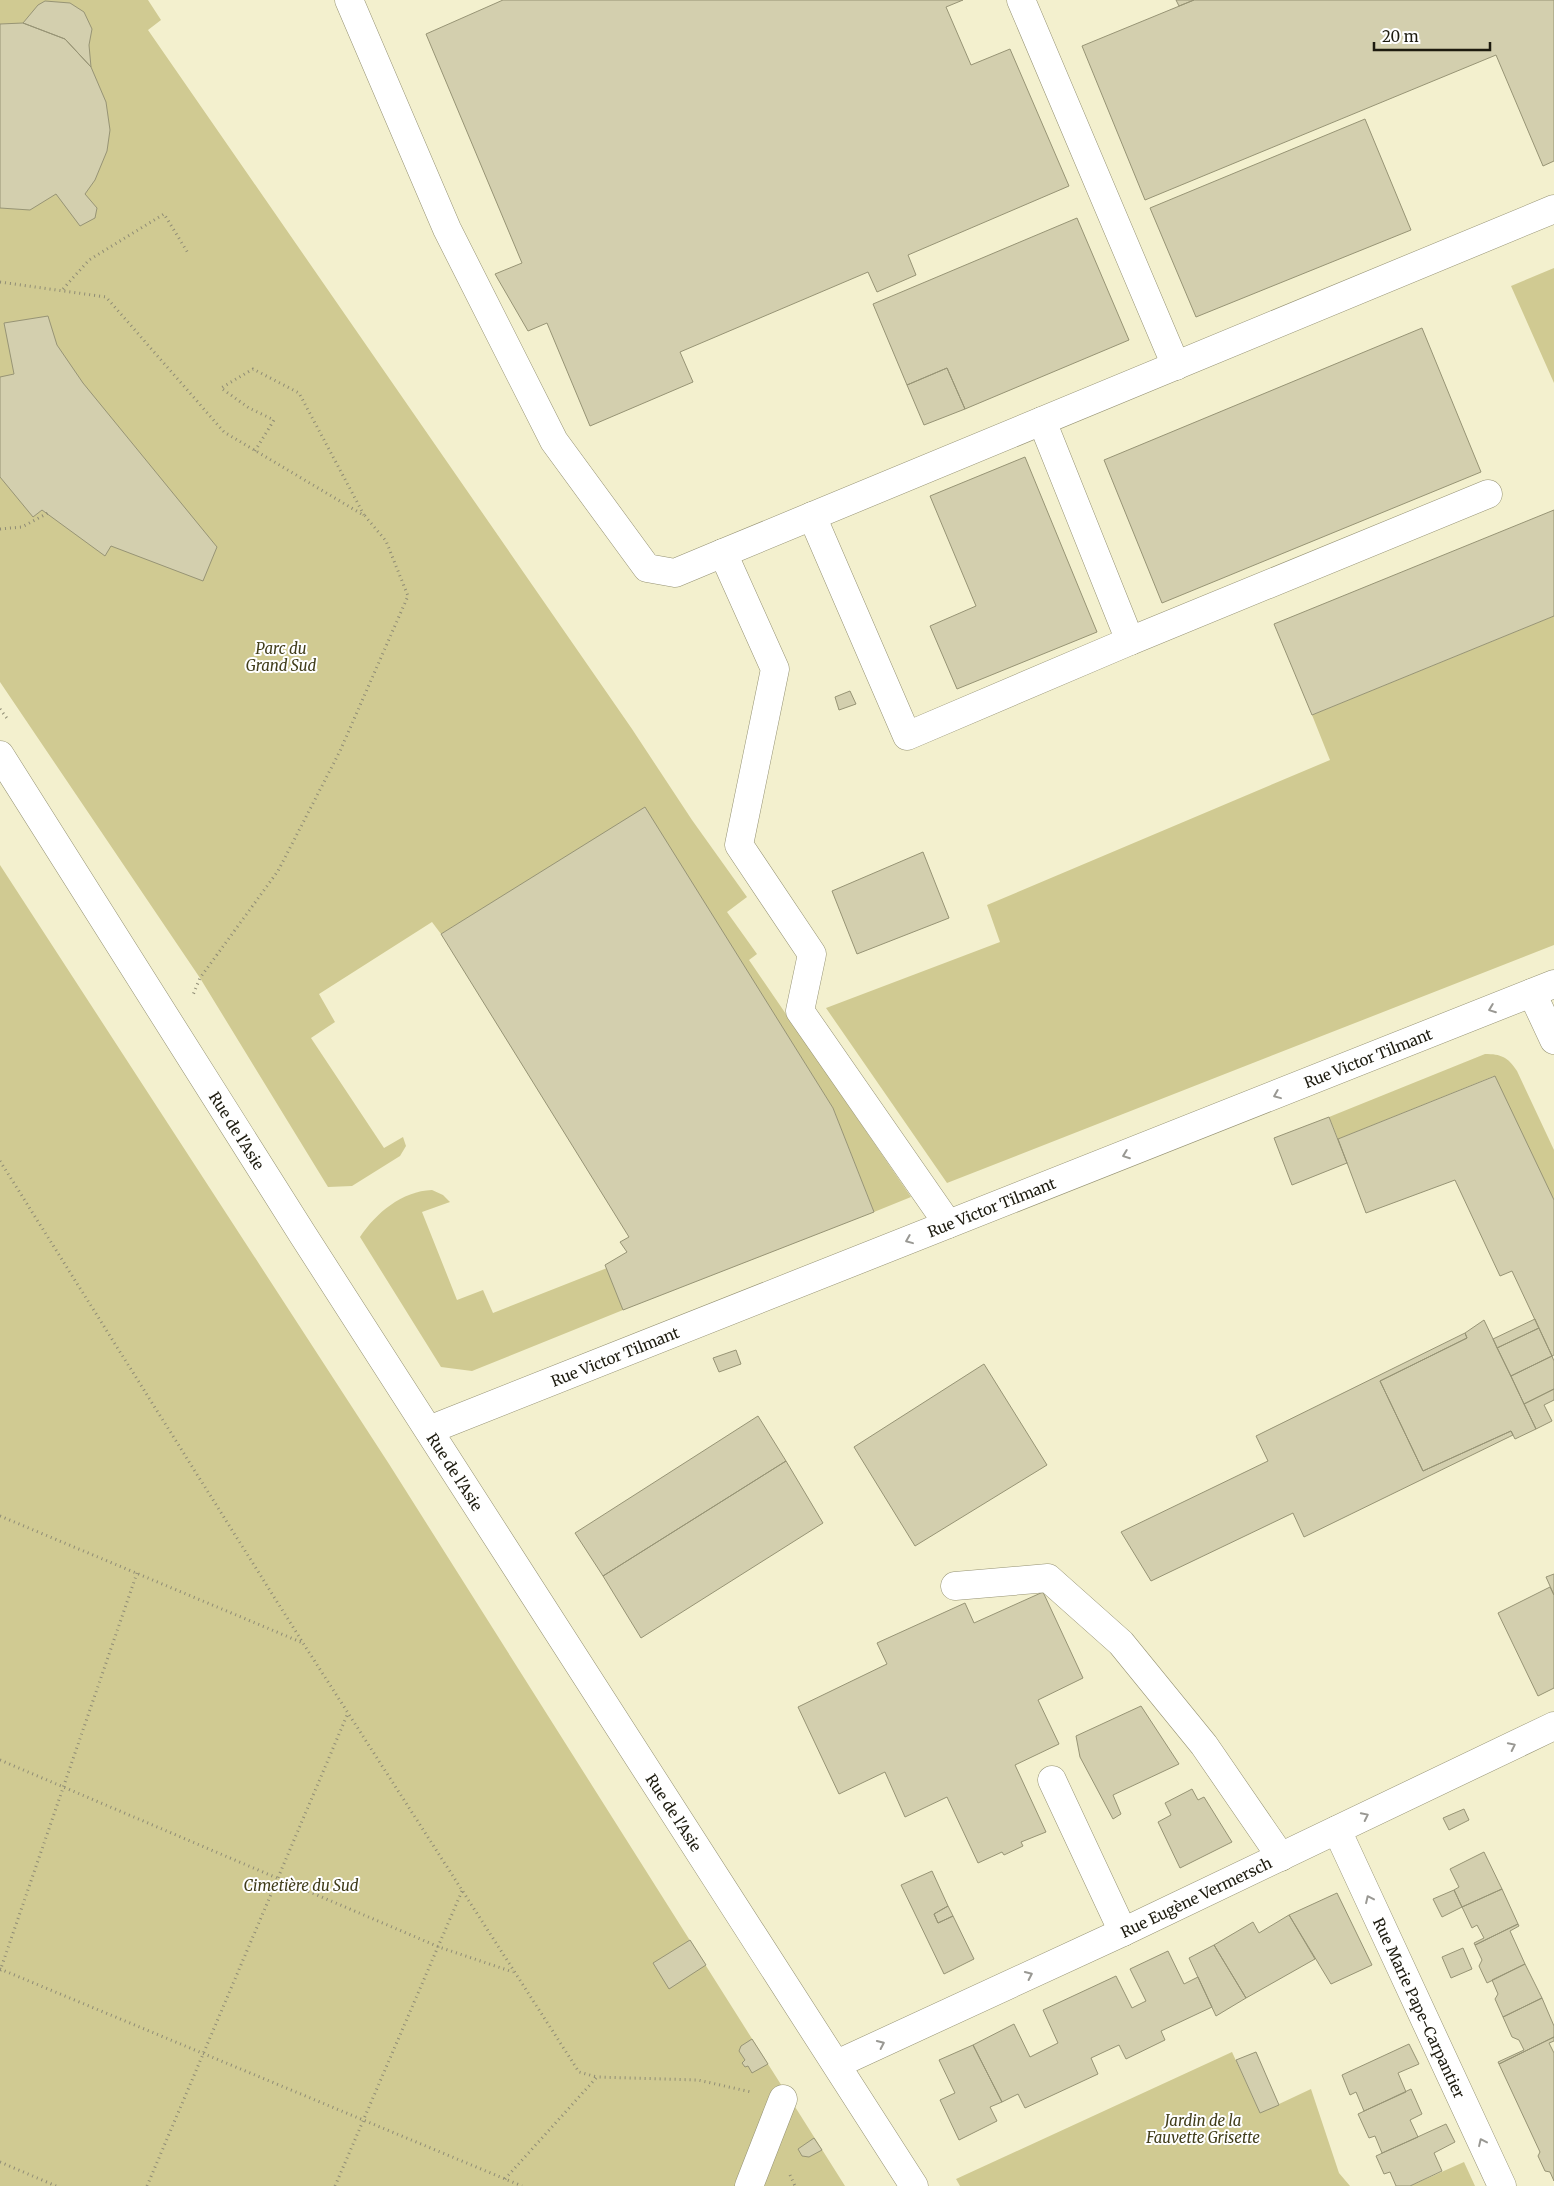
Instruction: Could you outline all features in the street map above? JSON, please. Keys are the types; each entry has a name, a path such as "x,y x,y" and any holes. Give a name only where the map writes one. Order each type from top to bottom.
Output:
{"street":[{"path":"349,0 446,229 554,441 647,568 676,574 1554,209"},
{"path":"1021,0 1176,366"},
{"path":"1042,421 1130,641"},
{"path":"812,516 907,736 1130,641 1488,494"},
{"path":"723,553 775,669 739,845 812,954 800,1011 948,1224"},
{"name":"Rue de l'Asie","path":"0,755 303,1235 914,2186"},
{"path":"1543,989 1554,1040"},
{"name":"Rue Victor Tilmant","path":"429,1430 1543,989"},
{"path":"955,1586 1048,1578 1122,1643 1204,1745 1281,1856"},
{"name":"Rue Eugène Vermersch","path":"837,2064 1123,1932 1554,1726"},
{"path":"1052,1780 1123,1932"},
{"name":"Rue Marie Pape-Carpantier","path":"1337,1830 1502,2186"},
{"path":"749,2186 783,2099"}],"path":[{"path":"63,290 89,260 164,214 188,253"},
{"path":"0,282 106,297 224,432 365,516"},
{"path":"164,1013 190,1002 200,978 278,871 340,751 408,596 386,541 365,516 299,393 252,369 221,388 248,408 274,420 255,450"},
{"path":"0,529 22,527 48,513"},
{"path":"0,1162 303,1643 579,2072 597,2077 698,2080 783,2099"},
{"path":"0,1516 303,1643"},
{"path":"137,1573 0,1970 522,2186"},
{"path":"147,2186 202,2052 348,1712"},
{"path":"0,1760 439,1947 514,1973"},
{"path":"335,2186 462,1890"},
{"path":"505,2179 597,2077"},
{"path":"0,2162 56,2186"}],"green space":[{"name":"Parc du Grand Sud","path":"0,0 148,0 161,20 148,30 747,897 727,912 757,954 749,960 911,1197 874,1212 833,1108 645,808 441,934 432,922 319,994 335,1022 311,1038 384,1148 403,1137 406,1146 400,1156 352,1186 328,1187 200,978 0,682"},
{"path":"1554,268 1554,383 1511,286"},
{"path":"1554,616 1554,945 947,1183 826,1008 1000,942 987,905 1330,760 1312,715"},
{"name":"Cimetière du Sud","path":"0,865 389,1464 845,2186 0,2186"},
{"path":"1485,1054 1504,1057 1517,1071 1554,1150 1554,1200 1494,1076 1338,1139 1329,1117"},
{"path":"432,1190 443,1195 450,1202 422,1212 457,1300 483,1290 493,1313 607,1268 623,1310 472,1371 441,1367 360,1237 382,1212 400,1199 410,1194"},
{"name":"Jardin de la Fauvette Grisette","path":"1232,2052 1260,2113 1311,2089 1339,2173 1350,2186 960,2186 956,2179"},
{"path":"1464,2162 1475,2186 1410,2186"}],"building":[{"path":"503,0 963,0 946,7 971,65 1010,49 1069,186 908,255 916,275 877,292 868,272 680,352 693,382 590,426 547,323 528,331 495,274 522,263 426,34"},
{"path":"1176,0 1194,0 1179,6"},
{"path":"1194,0 1554,0 1554,161 1543,166 1496,55 1145,200 1082,46"},
{"path":"45,1 70,3 84,12 92,29 89,45 91,67 65,39 23,23 38,5"},
{"path":"23,23 65,39 91,67 106,102 110,130 107,151 95,180 85,194 97,208 95,218 80,226 56,194 30,210 0,208 0,24"},
{"path":"1365,119 1411,230 1196,317 1150,208"},
{"path":"1077,218 1129,340 965,409 947,368 907,385 873,304"},
{"path":"48,316 57,345 83,383 217,547 203,581 111,546 105,556 42,510 33,517 0,477 0,377 14,374 4,323"},
{"path":"1422,328 1481,472 1162,603 1104,460"},
{"path":"947,368 965,409 924,425 907,385"},
{"path":"1025,457 1097,632 957,689 930,626 976,606 930,496"},
{"path":"1554,510 1554,616 1312,715 1274,624"},
{"path":"850,691 856,704 839,710 835,697"},
{"path":"645,807 833,1108 874,1212 623,1310 605,1265 627,1252 620,1242 629,1237 441,934"},
{"path":"923,852 949,918 857,954 832,891"},
{"path":"1495,1076 1554,1200 1554,1355 1552,1356 1512,1271 1500,1276 1455,1180 1366,1213 1338,1139"},
{"path":"1329,1117 1347,1163 1292,1185 1274,1138"},
{"path":"1535,1319 1539,1328 1497,1348 1493,1339"},
{"path":"1484,1320 1536,1429 1515,1439 1511,1431 1423,1471 1380,1381 1467,1338 1465,1333"},
{"path":"1539,1328 1552,1356 1511,1376 1497,1348"},
{"path":"1465,1333 1467,1338 1380,1381 1423,1471 1511,1431 1513,1435 1304,1537 1293,1513 1151,1581 1121,1532 1268,1461 1256,1436"},
{"path":"736,1350 741,1364 719,1372 713,1358"},
{"path":"1552,1356 1554,1361 1554,1389 1524,1404 1511,1376"},
{"path":"984,1364 1047,1465 915,1546 854,1447"},
{"path":"1554,1389 1554,1400 1544,1405 1552,1421 1536,1429 1524,1404"},
{"path":"758,1416 786,1461 603,1576 575,1533"},
{"path":"786,1461 823,1523 641,1638 603,1576"},
{"path":"1554,1574 1554,1595 1546,1577"},
{"path":"1550,1587 1554,1595 1554,1688 1538,1696 1498,1613"},
{"path":"1043,1592 1083,1678 1038,1700 1059,1744 1015,1765 1046,1832 1021,1842 1023,1846 1004,1855 1002,1852 978,1863 947,1797 905,1817 885,1772 839,1794 798,1707 887,1664 877,1643 965,1603 974,1623"},
{"path":"1141,1706 1179,1764 1113,1795 1121,1814 1113,1819 1080,1757 1076,1736"},
{"path":"1192,1789 1198,1800 1204,1797 1232,1842 1180,1868 1158,1822 1171,1815 1165,1803"},
{"path":"1464,1809 1469,1820 1449,1830 1443,1818"},
{"path":"1484,1852 1502,1889 1462,1907 1454,1890 1459,1887 1450,1869"},
{"path":"932,1871 948,1906 934,1914 938,1923 953,1916 974,1959 944,1974 901,1885"},
{"path":"1502,1889 1518,1924 1475,1945 1474,1943 1484,1938 1477,1925 1472,1928 1462,1907"},
{"path":"1454,1890 1462,1907 1442,1917 1433,1899"},
{"path":"1337,1893 1372,1965 1331,1984 1289,1915"},
{"path":"948,1906 953,1916 938,1923 934,1914"},
{"path":"1289,1915 1315,1959 1246,1998 1214,1945 1253,1922 1259,1933"},
{"path":"1518,1924 1519,1926 1510,1931 1525,1964 1487,1983 1479,1966 1482,1960 1475,1945"},
{"path":"690,1940 706,1965 669,1989 653,1963"},
{"path":"1214,1945 1246,1998 1216,2016 1189,1958"},
{"path":"1463,1948 1472,1969 1451,1978 1442,1957"},
{"path":"1168,1951 1184,1984 1198,1977 1212,2007 1161,2031 1165,2040 1126,2059 1119,2045 1091,2058 1098,2074 1025,2108 1018,2094 1002,2102 973,2045 1014,2024 1030,2057 1058,2043 1043,2010 1116,1976 1132,2008 1146,2001 1130,1969"},
{"path":"1525,1964 1542,1998 1503,2017 1495,1999 1498,1994 1492,1980"},
{"path":"1542,1998 1554,2026 1554,2037 1499,2064 1498,2062 1524,2050 1519,2040 1512,2037 1503,2017"},
{"path":"1554,2037 1554,2041 1549,2043 1554,2053 1554,2181 1550,2172 1545,2171 1538,2156 1540,2152 1499,2064"},
{"path":"752,2039 768,2064 752,2073 748,2066 745,2067 742,2063 745,2060 739,2051 741,2046"},
{"path":"1409,2044 1419,2064 1398,2073 1406,2092 1364,2111 1356,2092 1350,2095 1342,2075"},
{"path":"973,2045 1002,2102 990,2107 997,2121 959,2140 940,2100 955,2093 939,2060"},
{"path":"1256,2052 1279,2105 1260,2113 1236,2060"},
{"path":"1411,2089 1422,2114 1410,2120 1418,2137 1382,2153 1375,2136 1369,2138 1358,2114"},
{"path":"1446,2124 1455,2142 1434,2153 1442,2171 1410,2186 1396,2186 1390,2172 1384,2174 1376,2156"},
{"path":"814,2138 822,2150 809,2157 802,2156 798,2149"}]}
